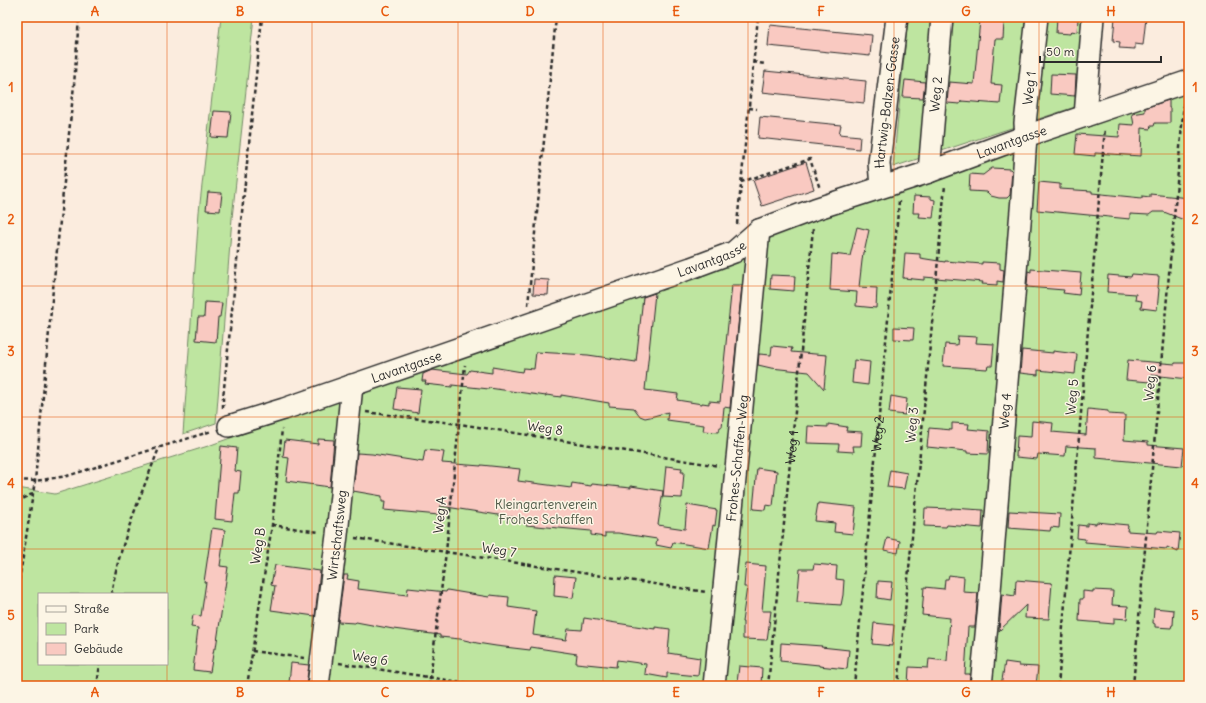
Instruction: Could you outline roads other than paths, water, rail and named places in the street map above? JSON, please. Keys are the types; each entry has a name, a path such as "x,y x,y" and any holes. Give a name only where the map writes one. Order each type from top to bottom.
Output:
{"street":[{"name":"Hartwig-Balzen-Gasse","path":"881,187 879,163 897,17"},
{"name":"Weg 2","path":"938,169 942,17"},
{"name":"Weg 1","path":"1026,136 1025,123 1036,17"},
{"path":"1085,116 1093,17"},
{"name":"Lavantgasse","path":"229,426 284,409 352,384 691,268 734,252 757,232 820,207 938,169 1026,136 1188,82"},
{"name":"Weg 4","path":"981,686 1026,136"},
{"name":"Frohes-Schaffen-Weg","path":"714,686 736,469 757,232"},
{"name":"Wirtschaftsweg","path":"318,686 337,535 352,384"}],"park label":[{"name":"Kleingartenverein Frohes Schaffen","path":"546,512"}]}
